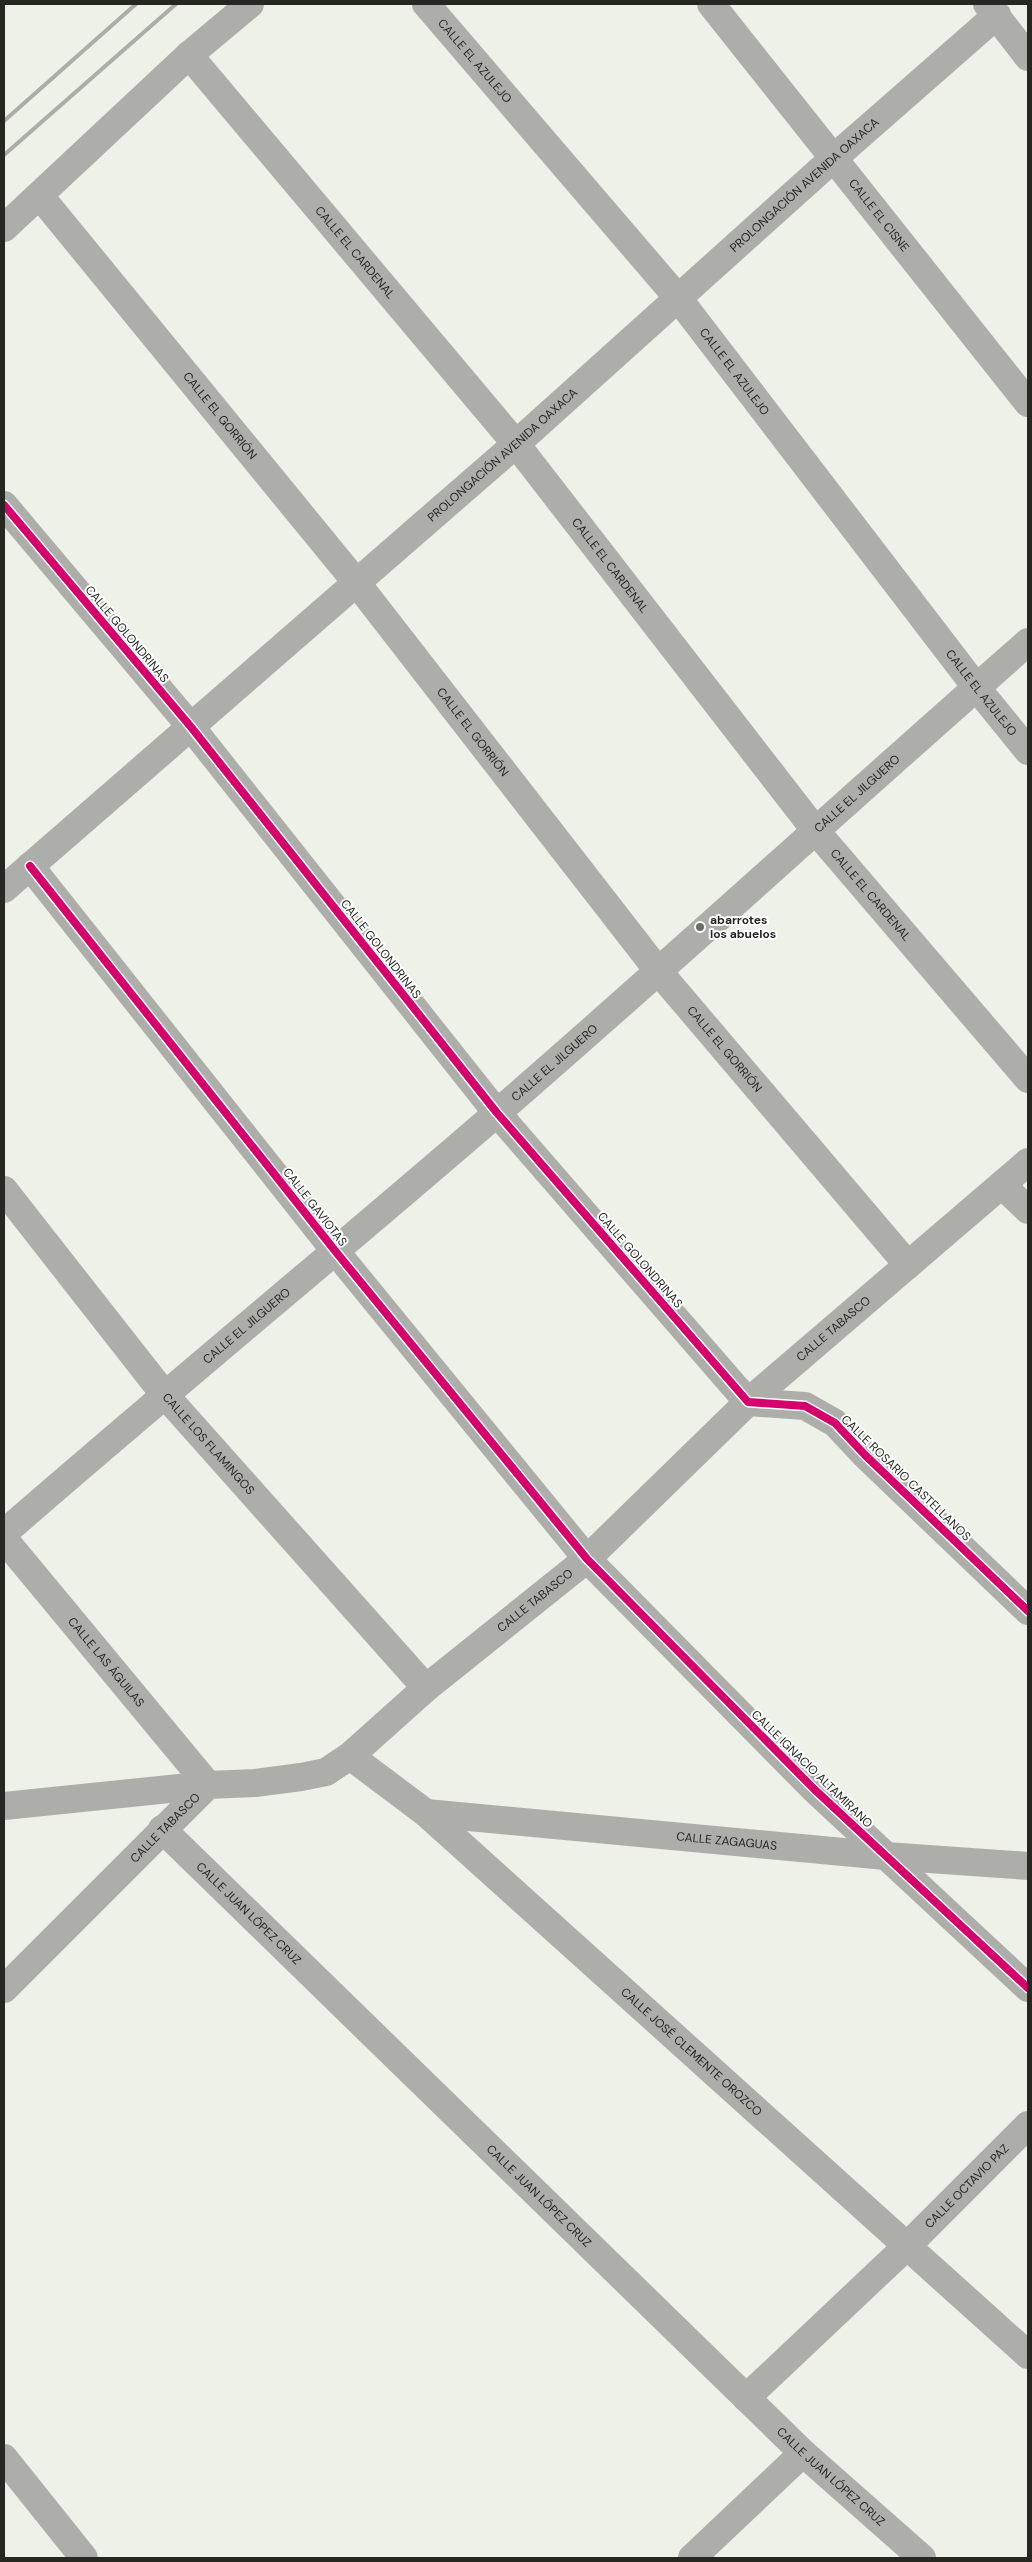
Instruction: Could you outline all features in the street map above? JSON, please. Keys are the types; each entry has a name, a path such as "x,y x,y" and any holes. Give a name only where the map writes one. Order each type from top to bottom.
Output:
{"street":[{"path":"4,228 189,55 250,4"},
{"name":"CALLE EL AZULEJO","path":"426,4 678,298 976,687 1028,750"},
{"name":"CALLE EL CISNE","path":"711,4 835,157 1028,402"},
{"path":"992,10 1028,57"},
{"name":"PROLONGACIÓN AVENIDA OAXACA","path":"4,889 516,444 835,157 992,10"},
{"name":"CALLE EL CARDENAL","path":"189,55 516,444 814,830 1028,1079"},
{"name":"CALLE EL GORRIÓN","path":"40,196 356,582 659,972 908,1265"},
{"name":"CALLE GOLONDRINAS","path":"4,505 191,727 497,1113 748,1402"},
{"name":"CALLE EL JILGUERO","path":"4,1533 164,1394 336,1252 497,1113 659,972 814,830 1028,642"},
{"name":"CALLE GAVIOTAS","path":"30,866 336,1252 587,1559"},
{"name":"CALLE TABASCO","path":"4,1989 208,1785 255,1783 326,1772 350,1756 426,1688 587,1559 748,1402 1028,1162"},
{"path":"1002,1186 1028,1210"},
{"name":"CALLE LOS FLAMINGOS","path":"4,1190 164,1394 426,1688"},
{"name":"CALLE ROSARIO CASTELLANOS","path":"748,1402 805,1406 835,1423 865,1455 1028,1611"},
{"name":"CALLE LAS ÁGUILAS","path":"4,1539 208,1785"},
{"name":"CALLE IGNACIO ALTAMIRANO","path":"587,1559 814,1789 1028,1988"},
{"name":"CALLE JOSÉ CLEMENTE OROZCO","path":"350,1756 426,1813 1028,2355"},
{"path":"4,1806 208,1785"},
{"name":"CALLE ZAGAGUAS","path":"426,1813 886,1856 1028,1866"},
{"name":"CALLE JUAN LÓPEZ CRUZ","path":"162,1830 803,2453 922,2558"},
{"name":"CALLE OCTAVIO PAZ","path":"746,2398 906,2246 1028,2125"},
{"path":"692,2558 803,2453"},
{"path":"4,2458 84,2558"}],"railway":[{"path":"4,121 136,4"},
{"path":"4,155 176,4"}],"cycle path":[{"path":"4,505 191,727 497,1113 748,1402 805,1406 835,1423 865,1455 1028,1611"},
{"path":"30,866 336,1252 587,1559 814,1789 1028,1988"}],"place":[{"name":"abarrotes los abuelos","path":"700,927"}]}
